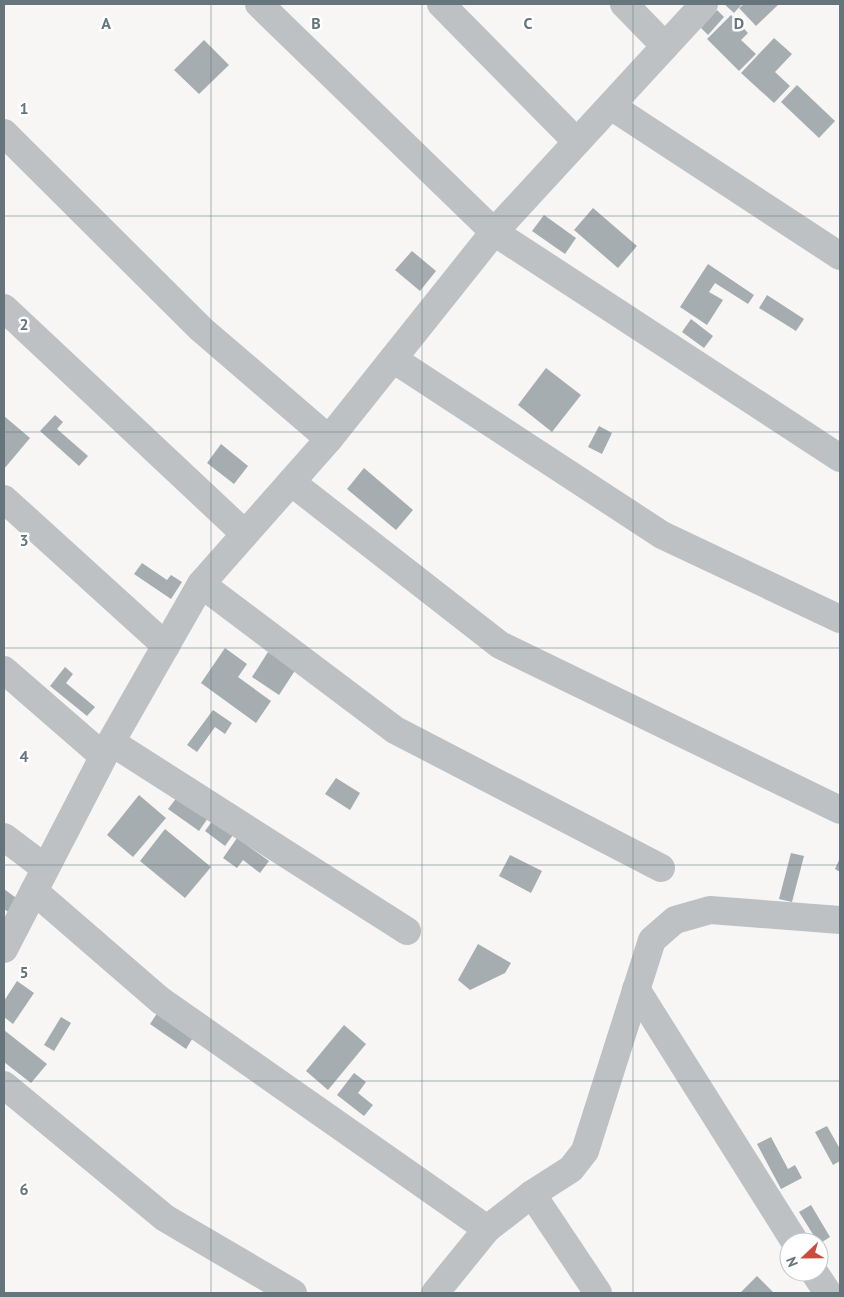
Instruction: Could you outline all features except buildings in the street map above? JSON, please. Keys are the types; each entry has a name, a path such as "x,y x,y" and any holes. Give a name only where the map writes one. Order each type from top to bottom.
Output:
{"street":[{"path":"259,4 494,232 840,458"},
{"path":"441,4 577,142"},
{"path":"624,4 665,46"},
{"path":"4,949 107,749 201,584 329,439 494,232 704,4"},
{"path":"611,106 840,256"},
{"path":"4,134 200,329 329,439"},
{"path":"4,308 245,534"},
{"path":"393,358 662,535 840,619"},
{"path":"291,482 500,645 840,810"},
{"path":"4,499 166,646"},
{"path":"201,584 395,730 661,868"},
{"path":"4,670 107,749 407,931"},
{"path":"4,837 39,880 160,1000 487,1229"},
{"path":"435,1293 487,1229 532,1194 571,1169 585,1151 652,940 674,920 710,910 840,920"},
{"path":"636,989 789,1232"},
{"path":"4,1085 165,1218 293,1293"},
{"path":"532,1194 598,1293"},
{"path":"821,1282 828,1293"}]}
